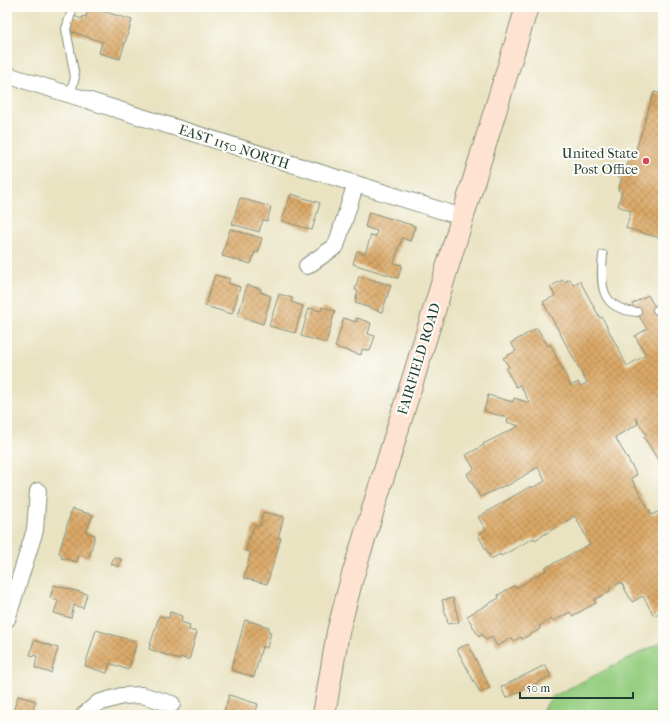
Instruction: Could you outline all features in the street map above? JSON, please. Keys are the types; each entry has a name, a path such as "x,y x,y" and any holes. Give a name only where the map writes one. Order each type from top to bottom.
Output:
{"main road":[{"name":"FAIRFIELD ROAD","path":"324,715 338,632 345,605 526,7"}],"street":[{"name":"EAST 1150 NORTH","path":"7,75 355,186 462,217"},
{"path":"307,266 336,246 355,186"},
{"path":"7,619 13,577 35,530 38,491"},
{"path":"84,715 98,703 122,696 142,695 172,704"}],"lane":[{"path":"70,95 75,77 66,29 73,7"},
{"path":"603,255 600,277 604,295 614,304 628,311 637,312"}],"green space":[{"path":"663,641 663,715 539,715 552,697"}],"building":[{"path":"89,7 132,20 120,59 99,53 102,42 70,31 74,16 82,19 83,16 86,17"},
{"name":"United State Post Office","path":"654,92 663,94 663,239 626,228 631,211 618,206 622,192 618,190 622,178 618,177 620,168 626,169 631,152 635,153"},
{"path":"291,194 320,203 312,230 282,221"},
{"path":"240,198 271,207 267,221 263,220 259,232 232,224"},
{"path":"369,212 415,226 410,241 402,238 394,263 402,265 398,278 353,264 357,251 365,254 371,235 376,236 377,231 365,227"},
{"path":"230,229 262,238 258,253 255,252 251,264 222,256"},
{"path":"215,275 230,279 228,283 240,287 232,314 205,306"},
{"path":"359,276 391,285 382,312 355,303 358,291 355,290"},
{"path":"570,279 573,285 580,281 600,318 602,317 627,366 646,355 635,336 647,329 632,304 648,295 663,321 663,468 644,437 647,436 636,418 638,424 615,437 637,475 631,478 652,515 663,509 663,583 658,586 663,595 663,610 654,616 643,596 632,602 621,582 609,589 610,591 594,600 596,603 572,616 570,612 554,621 552,619 539,626 540,629 522,639 521,637 514,641 512,638 497,646 492,637 486,640 482,634 479,637 467,616 499,598 498,595 514,586 516,588 546,570 545,568 590,544 575,516 535,540 534,538 501,556 500,554 491,559 478,535 486,530 478,517 531,486 532,488 545,481 538,467 507,486 506,485 480,497 467,474 474,469 466,455 484,445 483,444 519,426 507,422 508,418 484,411 488,395 513,402 514,398 530,403 520,385 516,387 506,369 509,367 503,358 516,351 511,343 537,328 548,346 550,344 571,386 578,382 580,386 587,383 543,302 555,296 550,287 562,280 564,282"},
{"path":"247,285 261,289 260,292 271,296 263,324 238,316"},
{"path":"279,294 292,298 291,302 303,306 295,333 269,326"},
{"path":"322,307 335,311 326,343 301,336 309,308 321,311"},
{"path":"344,318 356,322 357,318 371,323 368,334 375,336 370,351 362,349 361,355 335,347"},
{"path":"72,509 93,515 86,532 95,535 89,558 79,555 77,562 61,558 62,554 59,553"},
{"path":"263,512 284,517 278,538 281,538 267,584 244,578 251,552 245,551 254,526 260,526"},
{"path":"114,557 121,559 119,567 111,564"},
{"path":"54,585 87,594 83,608 74,605 71,618 54,613 58,601 50,598"},
{"path":"453,598 459,622 448,624 442,600"},
{"path":"170,612 182,616 181,622 190,625 189,630 197,632 189,660 180,657 180,660 149,649 159,616 169,618"},
{"path":"245,620 269,627 268,631 271,632 267,648 262,646 254,677 231,670"},
{"path":"96,630 137,642 128,670 110,663 107,673 85,666"},
{"path":"34,640 58,648 51,673 35,668 37,656 30,655"},
{"path":"468,644 490,688 480,693 457,649"},
{"path":"545,665 551,676 506,698 501,687"},
{"path":"229,695 258,704 255,715 223,715"},
{"path":"18,696 36,701 31,715 12,715"}],"place":[{"name":"United State Post Office","path":"646,161"}]}
